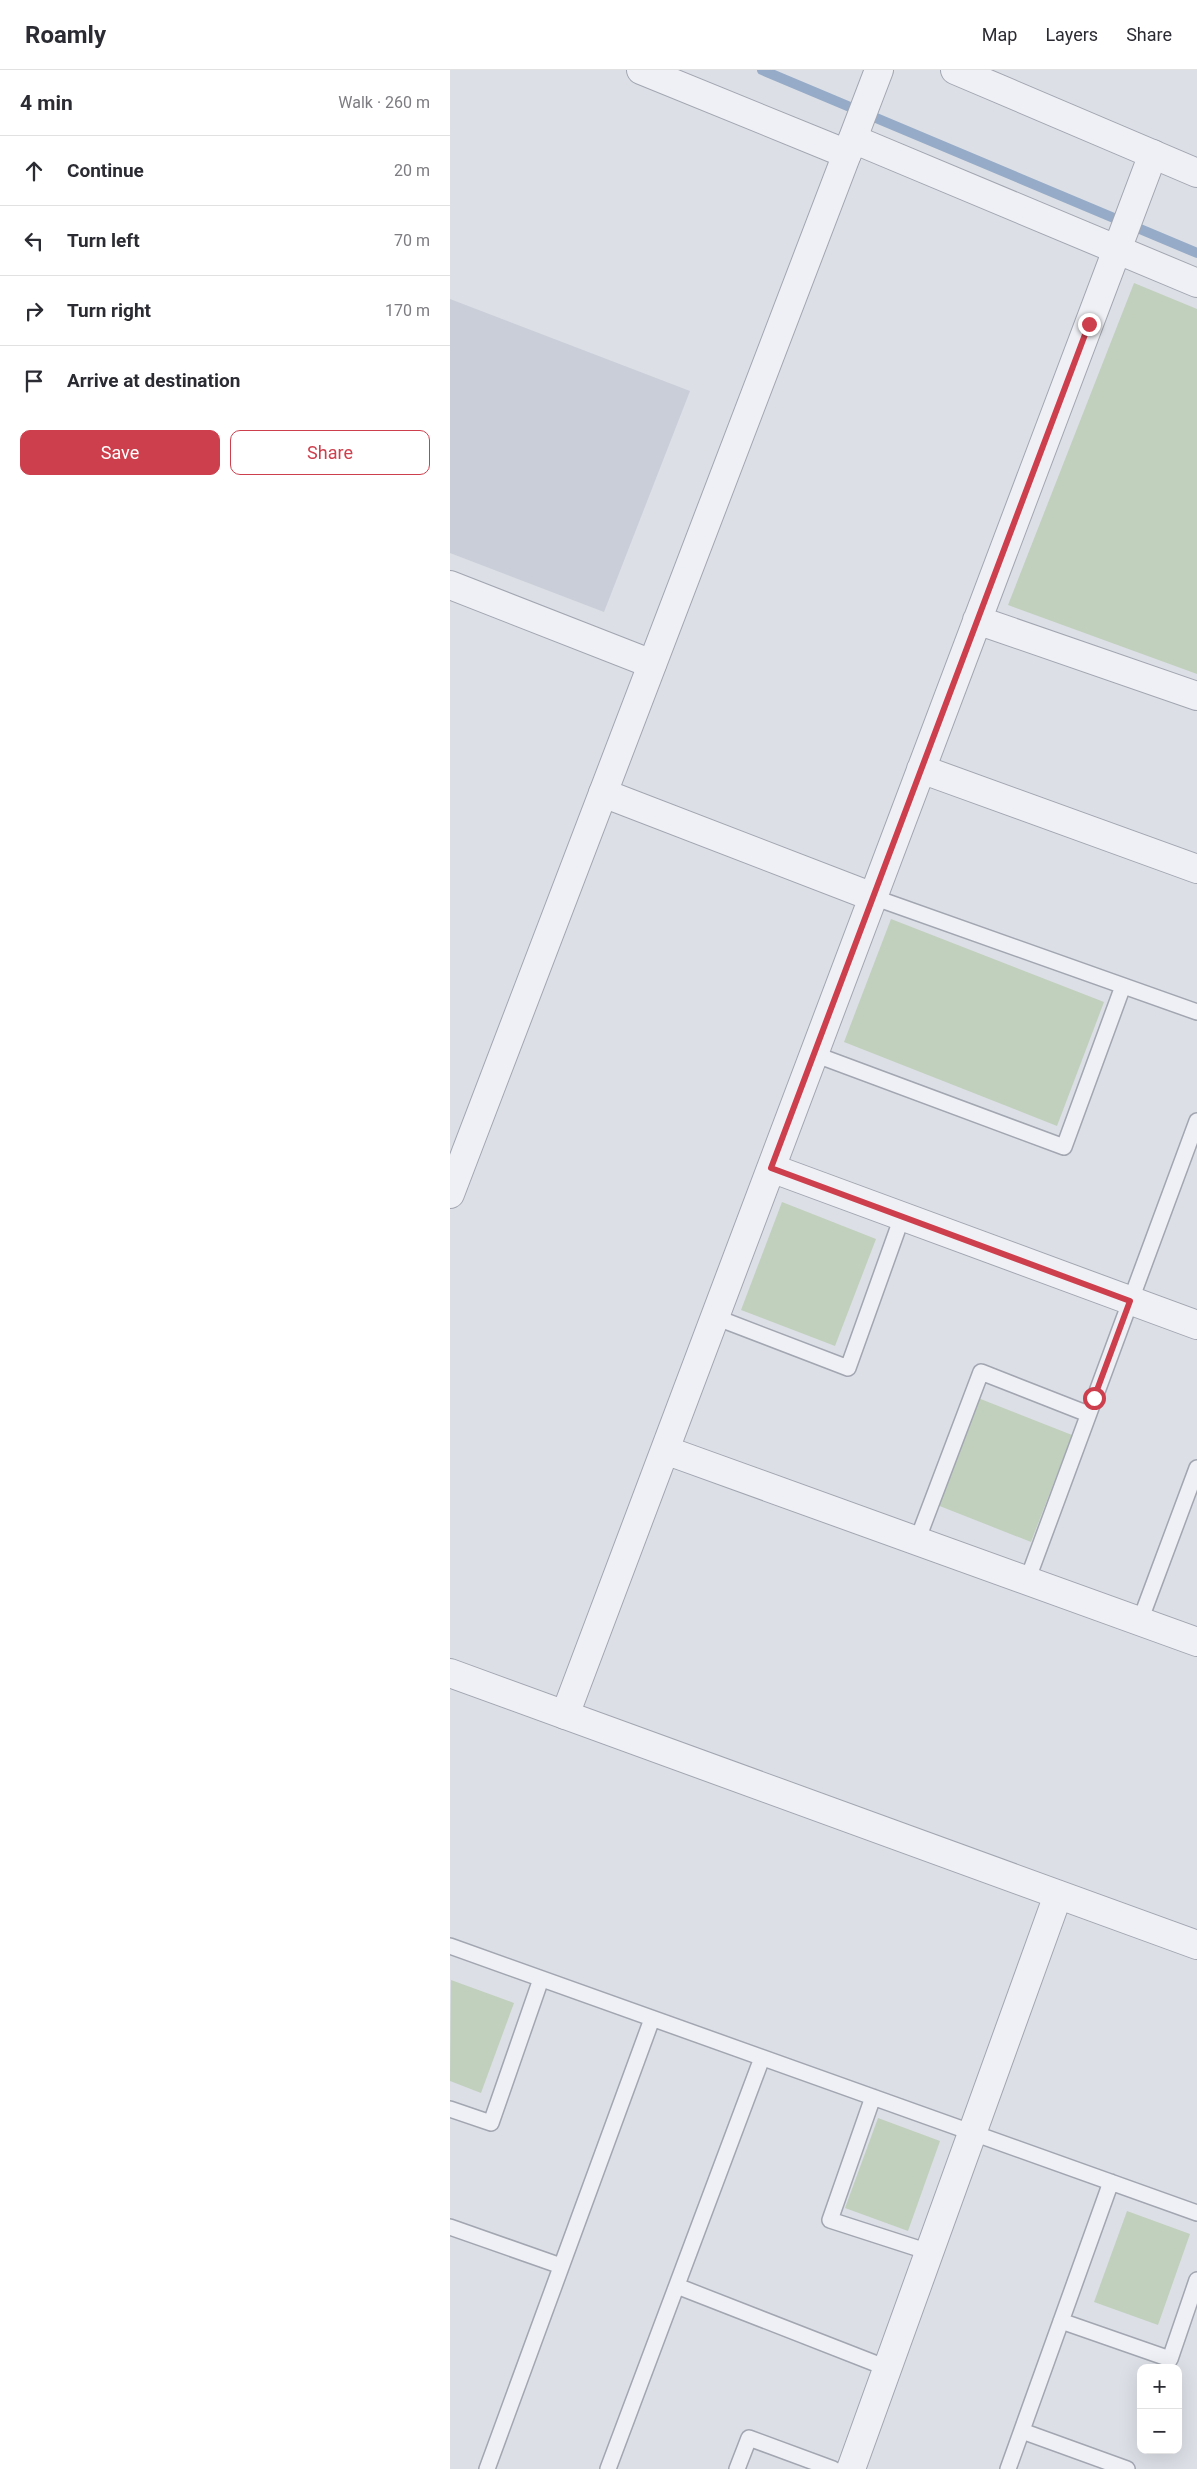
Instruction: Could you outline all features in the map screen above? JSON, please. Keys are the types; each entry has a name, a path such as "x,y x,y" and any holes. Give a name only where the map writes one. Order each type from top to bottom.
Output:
{"street":[{"path":"641,70 853,140 1119,243 1197,283"},
{"path":"954,70 1197,173"},
{"path":"450,1194 875,80"},
{"path":"565,1715 1153,154"},
{"path":"450,585 652,664"},
{"path":"978,620 1197,696"},
{"path":"921,769 1197,869"},
{"path":"603,793 873,897"},
{"path":"771,1168 1197,1325"},
{"path":"664,1450 1197,1642"},
{"path":"450,1673 1197,1945"},
{"path":"851,2469 1058,1895"}],"lane":[{"path":"873,897 1197,1012"},
{"path":"814,1054 1064,1147 1123,986"},
{"path":"1027,1581 1197,1121"},
{"path":"715,1318 848,1368 902,1217"},
{"path":"917,1541 981,1372 1088,1414"},
{"path":"1140,1622 1197,1468"},
{"path":"450,1946 1197,2213"},
{"path":"450,2108 491,2123 542,1979"},
{"path":"487,2469 652,2019"},
{"path":"608,2469 762,2058"},
{"path":"872,2097 830,2220 929,2252"},
{"path":"1008,2469 1111,2182"},
{"path":"450,2227 561,2266"},
{"path":"1061,2321 1170,2359 1197,2280"},
{"path":"677,2286 887,2368"},
{"path":"1022,2431 1127,2469"},
{"path":"737,2469 749,2438 833,2469"}],"shaded area":[{"path":"450,299 690,391 604,612 450,553"}],"green space":[{"path":"1134,283 1197,309 1197,674 1008,605"},
{"path":"891,919 1104,1002 1057,1126 844,1042"},
{"path":"782,1202 876,1239 835,1346 741,1310"},
{"path":"978,1398 1072,1435 1031,1542 937,1505"},
{"path":"451,1980 514,2003 481,2093 450,2081"},
{"path":"878,2118 940,2141 908,2231 845,2208"},
{"path":"1127,2211 1190,2234 1158,2325 1094,2302"}],"waterway":[{"path":"762,70 1197,253"}],"route":[{"path":"1089,324 771,1168 1130,1301 1094,1398"}]}
